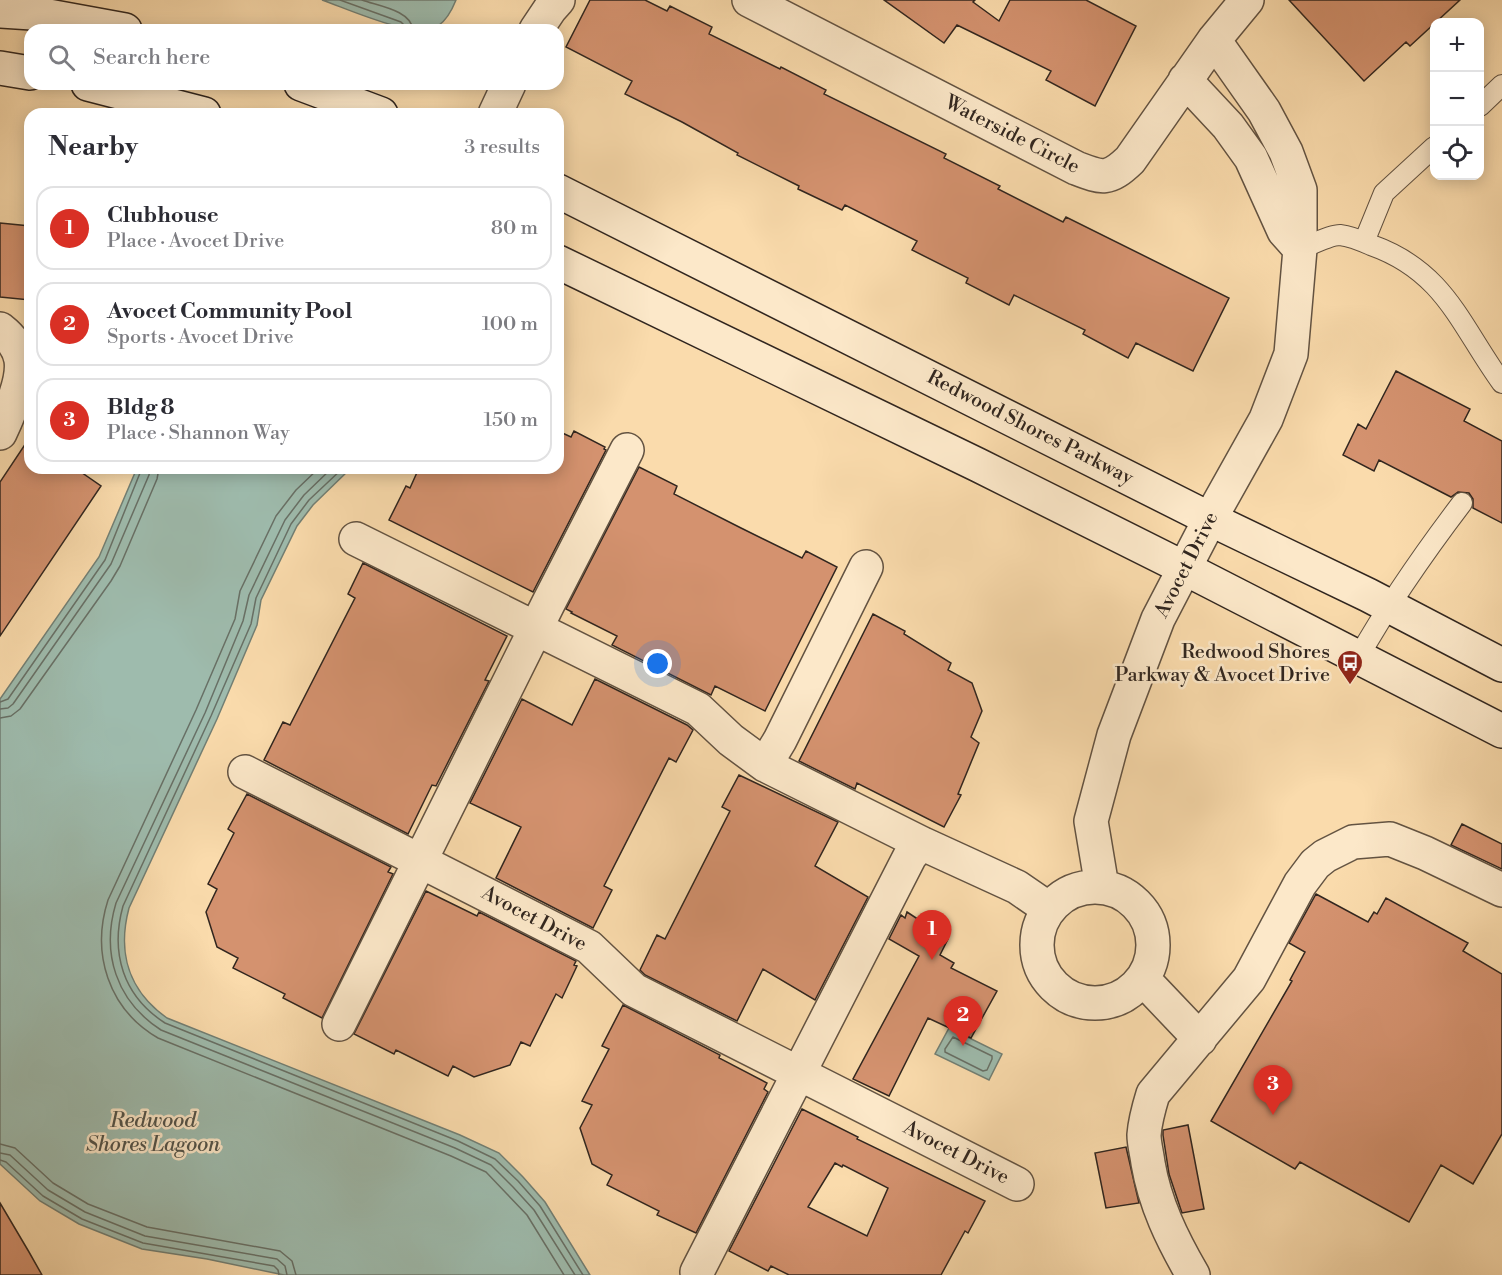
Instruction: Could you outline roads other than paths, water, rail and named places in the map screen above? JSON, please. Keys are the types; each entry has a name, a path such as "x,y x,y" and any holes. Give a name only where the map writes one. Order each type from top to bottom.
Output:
{"street":[{"path":"540,24 558,0"},
{"name":"Waterside Circle","path":"770,5 1076,168 1107,177 1118,172 1130,160 1214,40 1247,0"},
{"path":"0,11 32,13 92,24"},
{"name":"Avocet Drive","path":"1102,886 1090,821 1114,735 1158,619 1266,419 1291,354 1300,249 1300,190 1286,153 1264,111 1214,40"},
{"path":"0,68 24,72"},
{"path":"1185,80 1228,126 1251,158 1284,231 1300,249"},
{"path":"111,90 181,108"},
{"path":"318,90 365,108"},
{"path":"498,108 507,90"},
{"name":"Redwood Shores Parkway","path":"564,194 1502,665"},
{"path":"564,265 978,465 1502,731"},
{"path":"0,329 13,342 21,357 21,364 16,390 0,433"},
{"path":"339,1023 627,450"},
{"path":"356,539 698,709 731,740 765,765 921,843 1017,887 1049,909"},
{"path":"765,765 780,740 866,567"},
{"name":"Avocet Drive","path":"245,772 589,947 634,990 1017,1184"},
{"path":"1193,1275 1174,1242 1152,1181 1144,1136 1147,1113 1153,1094 1249,979 1300,884 1315,864 1338,848 1353,842 1390,839 1502,890"},
{"path":"697,1272 910,856 921,843"},
{"path":"1102,886 1121,893 1137,905 1148,921 1153,941 1152,961 1143,979 1130,992 1114,1000 1097,1004 1079,1001 1062,993 1048,980 1039,963 1036,944 1040,926 1049,909 1063,896 1082,888 1102,886"},
{"path":"1143,979 1200,1039"}],"lane":[{"path":"1484,101 1502,85"},
{"path":"1364,242 1384,194 1430,151"},
{"path":"1300,249 1339,235 1395,253 1422,272 1451,304 1502,383"},
{"path":"1358,658 1388,606 1426,550 1462,503"}],"water":[{"path":"322,0 456,0 451,11 440,24 390,24"},
{"name":"Redwood Shores Lagoon","path":"134,474 345,474 313,505 297,526 261,600 257,625 217,719 129,908 125,940 129,970 143,996 167,1018 460,1135 499,1153 545,1202 590,1275 284,1275 207,1259 142,1249 79,1224 40,1201 0,1164 0,699 99,557"},
{"path":"949,1028 1002,1054 989,1080 935,1054"}],"place":[{"name":"Redwood Shores Parkway & Avocet Drive","path":"1350,686"},
{"name":"Clubhouse","path":"932,960"},
{"name":"Avocet Community Pool","path":"963,1046"},
{"name":"Bldg 8","path":"1273,1115"}]}
